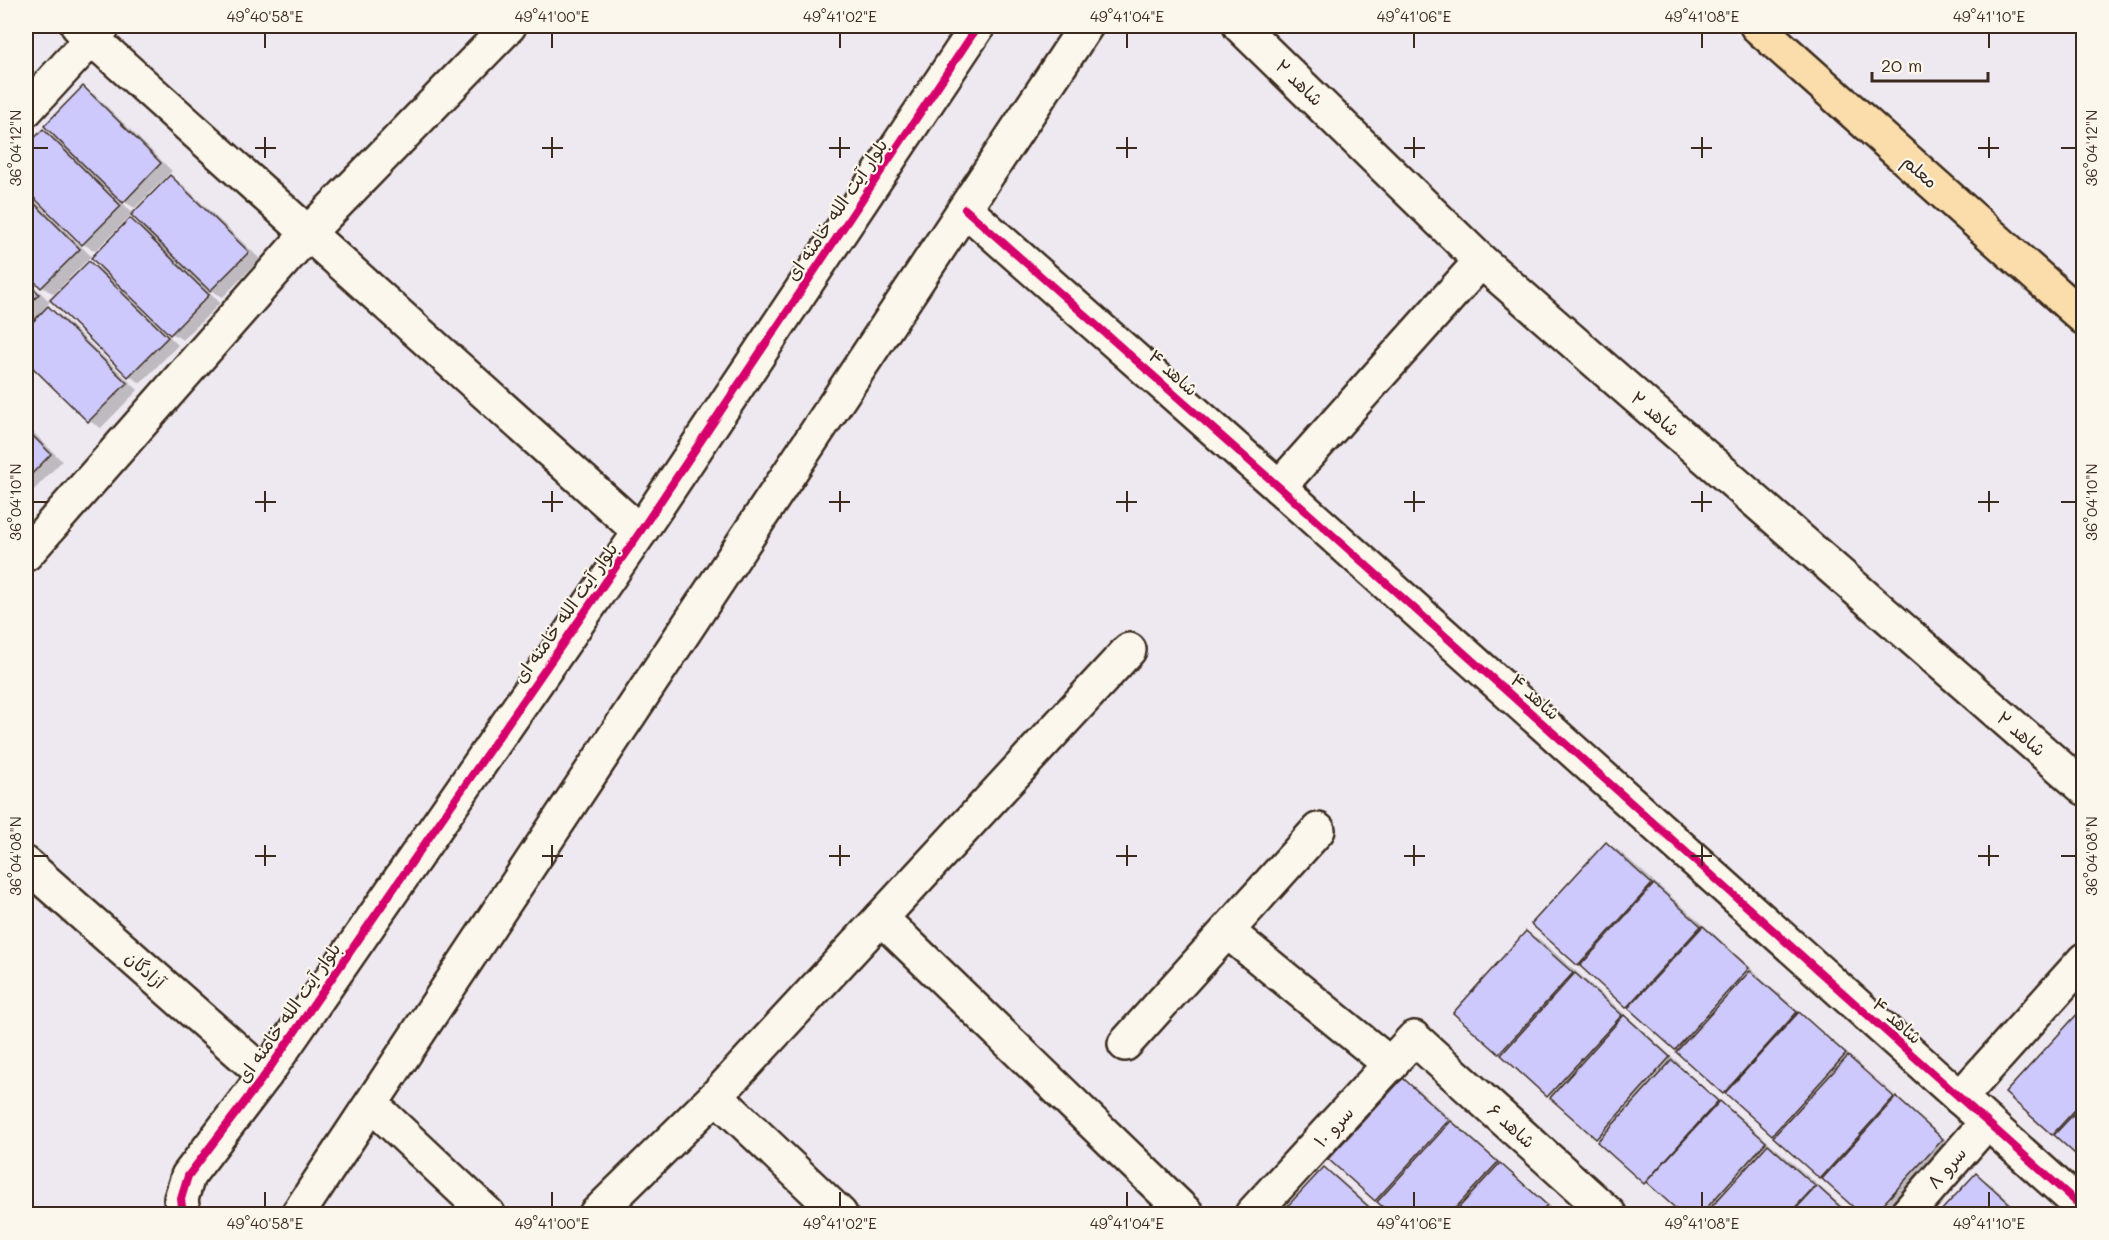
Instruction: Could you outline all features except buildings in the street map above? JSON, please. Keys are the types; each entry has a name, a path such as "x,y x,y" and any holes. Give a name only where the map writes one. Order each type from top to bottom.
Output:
{"main road":[{"name":"معلم","path":"1757,26 2084,318"}],"street":[{"path":"26,554 308,233 508,26"},
{"name":"بلوار آیت الله خامنه ای","path":"183,1215 181,1199 188,1176 265,1075 640,532 978,26"},
{"path":"298,1215 1086,26"},
{"name":"شاهد ۲","path":"1240,26 1481,261 2084,788"},
{"path":"26,110 91,30 308,233 640,532"},
{"name":"شاهد ۴","path":"965,209 1279,487 2084,1209"},
{"path":"1279,487 1481,261"},
{"path":"596,1215 716,1096 1129,650"},
{"path":"1125,1044 1318,830"},
{"name":"آزادگان","path":"26,864 265,1075"},
{"path":"881,918 1187,1215"},
{"path":"1228,932 1392,1065"},
{"path":"1960,1098 2084,960"},
{"name":"سرو ۱۰","path":"1252,1215 1392,1065 1414,1038"},
{"name":"شاهد ۶","path":"1414,1038 1609,1215"},
{"path":"716,1096 840,1215"},
{"path":"372,1105 488,1215"},
{"name":"سرو ۸","path":"1907,1215 1987,1122"}],"cycle path":[{"path":"183,1214 181,1199 188,1176 265,1075 640,532 978,26"},
{"path":"965,209 1279,487 2084,1209"}]}
